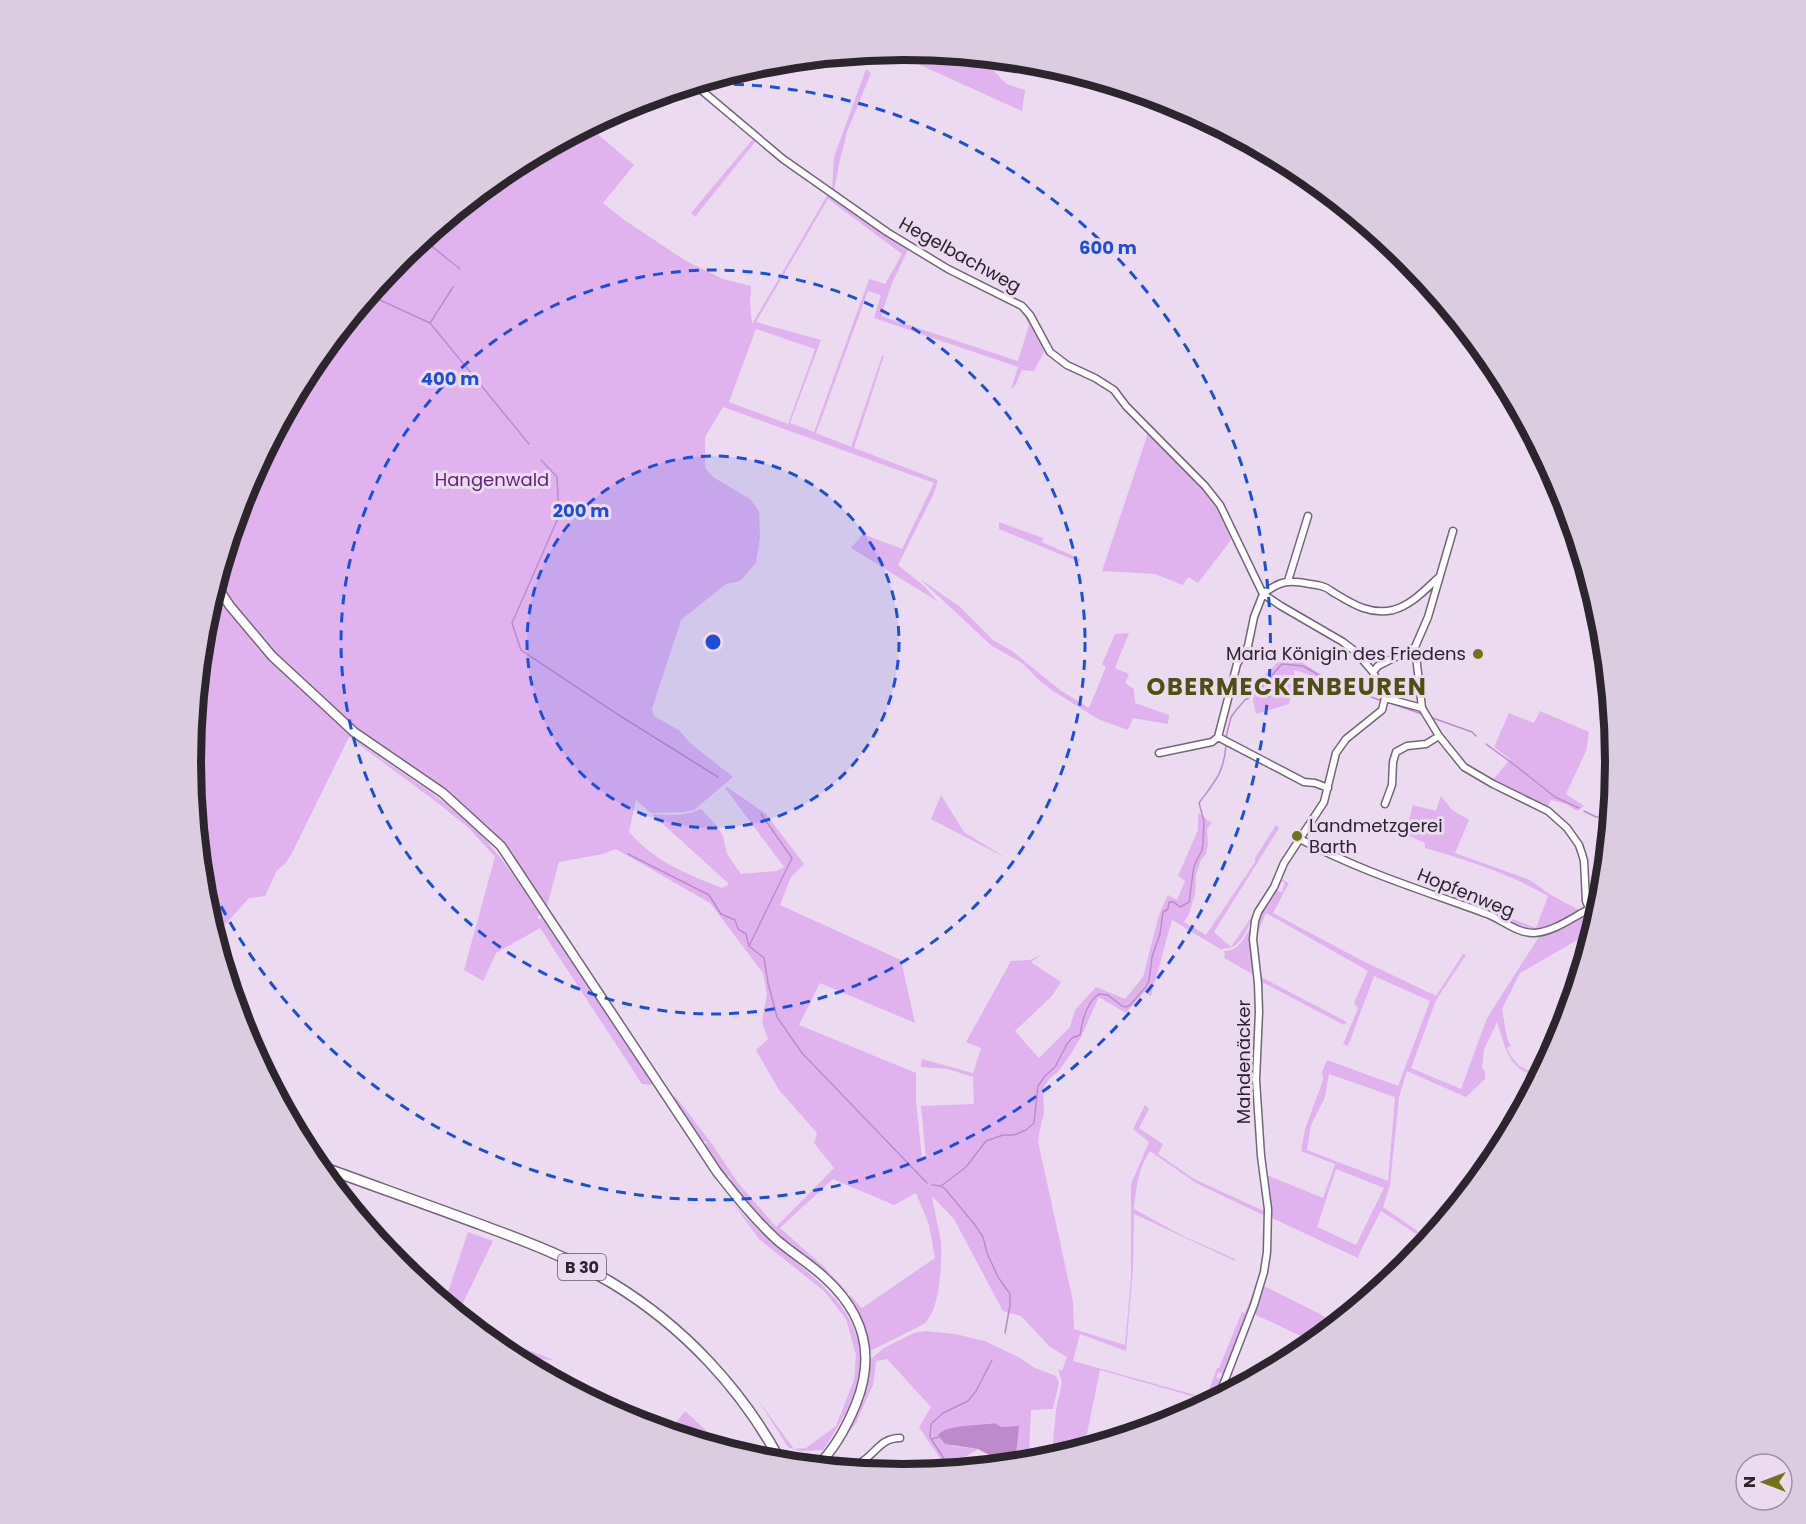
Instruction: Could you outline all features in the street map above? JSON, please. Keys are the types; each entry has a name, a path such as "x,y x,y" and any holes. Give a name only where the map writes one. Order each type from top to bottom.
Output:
{"main road":[{"name":"B 30","path":"333,1171 557,1254 612,1283 661,1317 713,1364 754,1418 775,1452"}],"street":[{"name":"Hegelbachweg","path":"701,90 783,159 887,232 948,269 1022,306 1030,315 1050,352 1067,365 1114,390 1126,406 1205,486 1220,505 1263,594"},
{"path":"1288,581 1308,516"},
{"path":"1453,531 1428,617 1415,647 1423,710 1439,736 1464,767 1548,811 1567,828 1579,845 1584,861 1588,909"},
{"path":"1223,740 1237,664 1248,646 1254,617 1263,594 1276,585 1288,581 1324,587 1353,605 1374,612 1392,610 1402,606 1420,596 1438,578"},
{"path":"222,594 272,656 354,732 443,794 501,846 717,1172 751,1215 823,1276 839,1291 852,1309 863,1335 866,1356 865,1378 852,1413 825,1458"},
{"path":"1263,594 1356,651 1372,672 1385,700 1423,710"},
{"path":"1372,672 1378,666 1415,647"},
{"name":"Mahdenäcker","path":"1222,1387 1254,1305 1264,1272 1269,1228 1256,1080 1258,993 1254,929 1258,912 1274,887 1284,863 1324,802 1336,753 1346,739 1378,713 1385,700"},
{"path":"1385,804 1391,792 1396,752 1407,746 1426,744 1439,736"},
{"path":"1159,753 1223,740 1304,782 1328,788"},
{"name":"Hopfenweg","path":"1300,839 1397,882 1490,915 1522,931 1542,932 1588,909"},
{"path":"861,1462 882,1443 891,1438 900,1438"}],"green space":[{"path":"910,60 989,65 1006,84 1025,90 1022,111"},
{"path":"866,69 871,73 847,132 834,192 832,189 834,157"},
{"name":"Hangenwald","path":"594,131 634,165 603,203 686,261 723,279 751,286 752,324 828,194 908,250 892,283 881,316 1018,361 1029,325 1020,308 1029,318 1044,352 1034,371 1022,370 1015,386 1011,389 1018,367 874,318 881,295 868,291 816,433 851,447 882,356 884,356 854,448 938,480 934,493 898,565 924,586 937,601 851,548 863,534 902,549 934,483 723,407 705,437 705,468 713,477 750,499 759,511 760,537 756,563 740,581 726,584 681,620 652,709 654,716 680,731 690,743 733,777 694,810 651,813 636,800 629,832 661,859 684,872 722,888 729,884 652,814 677,815 701,809 717,826 723,836 727,854 741,874 777,871 784,867 725,788 727,787 766,814 804,864 791,877 780,905 901,960 915,1023 820,983 799,1025 916,1073 916,1100 922,1160 926,1159 921,1106 974,1104 973,1077 948,1069 921,1067 922,1059 973,1073 981,1048 966,1042 1011,961 1030,960 1043,954 1031,962 1061,982 1052,996 1015,1031 1039,1058 1070,1027 1075,1010 1096,987 1125,999 1143,977 1159,915 1168,895 1177,900 1185,881 1178,876 1198,830 1198,813 1212,823 1207,829 1206,854 1201,860 1196,875 1195,894 1184,922 1206,935 1255,862 1255,858 1276,825 1279,828 1214,932 1231,947 1252,916 1239,942 1234,946 1229,948 1224,948 1222,950 1172,920 1151,996 1144,992 1126,1013 1099,997 1072,1052 1043,1089 1044,1113 1038,1142 1073,1301 1074,1329 1125,1345 1131,1278 1131,1184 1149,1142 1133,1129 1145,1105 1149,1109 1139,1128 1163,1144 1158,1154 1194,1179 1264,1211 1265,1216 1196,1183 1150,1151 1140,1172 1134,1209 1235,1261 1134,1214 1133,1269 1126,1351 1080,1334 1073,1361 1202,1397 1199,1398 1100,1370 1086,1440 1052,1448 1056,1410 1062,1382 1058,1369 1062,1371 1067,1357 1050,1347 1021,1316 1003,1311 954,1219 932,1196 941,1252 939,1286 934,1309 924,1324 870,1351 865,1332 848,1299 850,1295 862,1308 935,1258 929,1225 916,1193 894,1205 833,1179 780,1228 822,1265 848,1293 844,1294 818,1264 814,1265 793,1249 792,1244 790,1246 770,1229 770,1224 765,1225 749,1208 751,1205 746,1204 729,1183 731,1179 725,1176 705,1146 707,1142 701,1140 674,1099 675,1096 712,1144 738,1183 776,1227 834,1168 814,1143 817,1133 779,1090 756,1050 768,1039 762,1022 767,994 763,973 710,903 616,849 603,854 559,862 546,910 507,853 466,808 435,783 355,727 350,735 452,808 477,830 506,865 540,915 538,919 542,918 653,1085 642,1084 540,928 496,953 483,981 464,970 495,857 469,828 349,737 292,853 285,864 277,870 265,896 249,898 221,929 207,854 201,762 207,670 214,625 238,536 273,452 319,372 375,299 440,234 476,205 513,178","holes":["828,199 902,254 885,284 869,279 814,432 790,423 821,340 756,322","756,329 815,349 788,424 729,402"]},
{"path":"753,139 755,142 695,217 691,213"},
{"path":"1148,433 1202,485 1221,513 1231,540 1198,583 1188,577 1183,585 1155,574 1102,571"},
{"path":"999,522 1043,538 1042,542 1080,559 1079,562 999,529"},
{"path":"920,579 959,606 993,640 1012,651 1060,690 1089,708 1106,667 1102,664 1115,634 1129,633 1115,668 1129,674 1125,683 1134,689 1135,703 1169,715 1168,724 1133,718 1128,730 1098,719 1053,691 1022,663 992,646"},
{"path":"1293,657 1322,675 1320,678 1294,670 1296,690 1289,704 1256,714 1254,695 1257,688 1266,680 1265,675 1277,663"},
{"path":"1540,711 1589,732 1586,751 1566,794 1584,806 1577,811 1566,804 1551,800 1547,808 1492,781 1510,759 1494,747 1509,713 1534,723"},
{"path":"941,795 964,832 1006,858 931,819"},
{"path":"1441,796 1452,810 1469,820 1455,853 1530,880 1551,895 1581,911 1546,928 1523,930 1413,886 1459,898 1536,928 1548,896 1488,868 1425,848 1425,843 1405,834 1413,805 1436,811"},
{"path":"1281,879 1289,883 1273,913 1359,959 1436,996 1463,954 1466,955 1436,1000 1411,1068 1461,1089 1487,1018 1540,935 1580,916 1588,916 1583,937 1520,973 1502,1009 1507,1038 1511,1046 1507,1048 1509,1053 1516,1062 1533,1072 1532,1074 1513,1063 1505,1048 1497,1022 1484,1049 1482,1068 1485,1072 1485,1079 1466,1097 1407,1071 1399,1097 1390,1185 1383,1207 1422,1234 1420,1236 1381,1211 1358,1258 1272,1218 1267,1175 1323,1198 1335,1164 1301,1151 1305,1129 1323,1080 1322,1072 1327,1060 1398,1086 1430,1001 1374,976 1348,1046 1343,1044 1358,1009 1354,1003 1368,971 1266,913 1257,935 1258,949 1255,945 1258,922 1263,911 1276,891 1282,892 1285,883","holes":["1329,1074 1395,1097 1388,1181 1307,1150 1311,1125 1325,1097","1336,1169 1384,1188 1356,1245 1317,1227"]},
{"path":"1250,929 1254,975 1224,958 1223,951 1236,947"},
{"path":"1259,976 1347,1022 1344,1025 1260,981"},
{"path":"732,1202 747,1219 818,1281 834,1298 848,1316 857,1337 860,1359 857,1385 847,1410 823,1450 799,1451 788,1447 758,1400 794,1449 806,1448 836,1426 854,1380 856,1355 846,1319 825,1292 759,1239"},
{"path":"468,1232 493,1241 461,1307 444,1293 449,1289"},
{"name":"Hangenwald","path":"1261,1273 1223,1374 1218,1372 1216,1377 1221,1379 1217,1390 1207,1395 1217,1368 1219,1368 1242,1312 1245,1313"},
{"path":"1264,1286 1329,1320 1305,1338 1254,1314"},
{"path":"462,1308 510,1343 554,1360 534,1359 513,1346"},
{"path":"925,1331 955,1334 985,1341 1035,1368 1056,1376 1059,1383 1053,1409 1031,1410 1029,1453 1016,1454 1018,1426 1001,1427 995,1423 987,1425 952,1446 978,1449 958,1461 943,1462 919,1427 931,1407 887,1359 876,1361 873,1385 855,1425 840,1442 863,1397 871,1359 884,1348 914,1333"},
{"path":"685,1411 714,1438 677,1427 674,1426"}],"shaded area":[{"path":"995,1423 1001,1427 1019,1426 1016,1454 995,1458 978,1449 945,1444 938,1435 942,1431 956,1427"}],"waterway":[{"path":"429,244 460,269"},
{"path":"453,287 430,323 529,444"},
{"path":"376,298 430,323"},
{"path":"541,460 557,477 559,516 512,623 521,650 718,777"},
{"path":"1226,737 1231,717 1237,709 1255,694 1282,664 1303,666 1324,678"},
{"path":"1329,681 1382,701"},
{"path":"1387,702 1422,714"},
{"path":"1430,717 1472,732 1476,736"},
{"path":"1486,744 1555,797 1579,808"},
{"path":"941,1186 966,1167 986,1141 1003,1135 1014,1135 1026,1130 1034,1123 1038,1086 1055,1067 1067,1044 1072,1038 1080,1035 1085,1012 1099,994 1108,995 1126,1007 1145,988 1149,981 1152,957 1160,934 1163,912 1168,909 1169,902 1174,902 1180,907 1189,902 1194,866 1202,850 1203,842 1204,821 1199,803 1221,770 1226,745"},
{"path":"1584,811 1596,817 1602,817"},
{"path":"749,946 792,858 761,814"},
{"path":"628,854 709,895 721,914 735,920 738,929 746,934 749,946 764,958 777,1017 802,1053 927,1183"},
{"path":"932,1185 941,1186 946,1190 983,1237 987,1253 998,1277 1010,1294 1005,1333"},
{"path":"946,1462 930,1437 931,1424 943,1413 968,1401 976,1391 992,1360"},
{"path":"932,1439 939,1437"}],"place":[{"name":"Maria Königin des Friedens","path":"1478,654"},
{"name":"Landmetzgerei Barth","path":"1297,836"}],"district":[{"name":"OBERMECKENBEUREN","path":"1287,687"}]}
